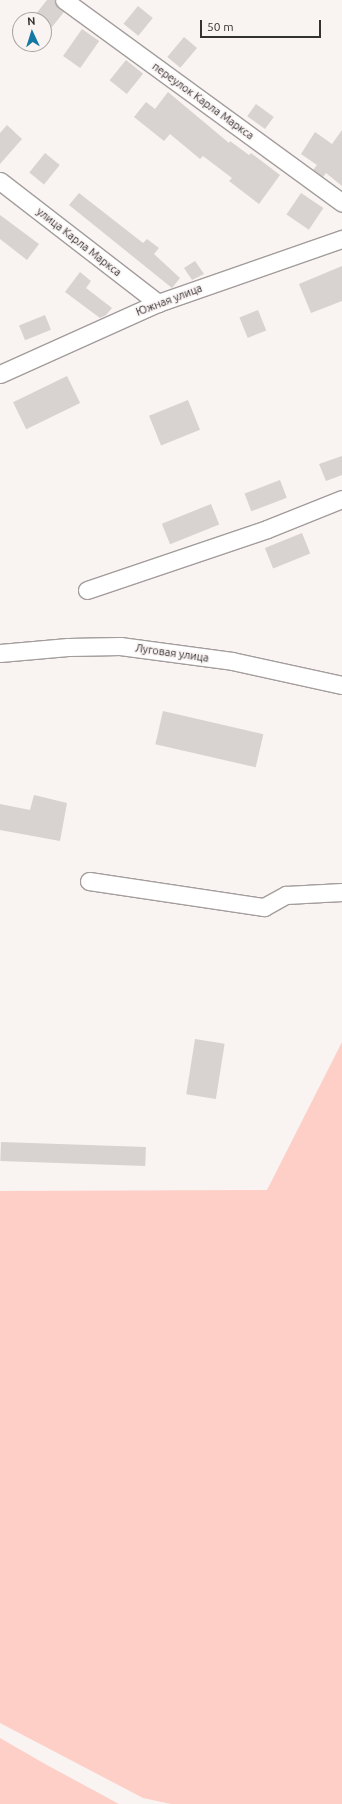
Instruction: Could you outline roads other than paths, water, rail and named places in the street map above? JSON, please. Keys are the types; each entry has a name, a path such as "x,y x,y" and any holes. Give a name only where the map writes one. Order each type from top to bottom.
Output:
{"street":[{"name":"переулок Карла Маркса","path":"64,0 342,203"},
{"name":"улица Карла Маркса","path":"0,181 158,302"},
{"name":"Южная улица","path":"0,374 158,302 342,239"},
{"path":"86,590 267,529 342,499"},
{"name":"Луговая улица","path":"0,653 68,646 120,646 232,661 342,685"},
{"path":"89,881 264,907 286,895 342,892"}]}
